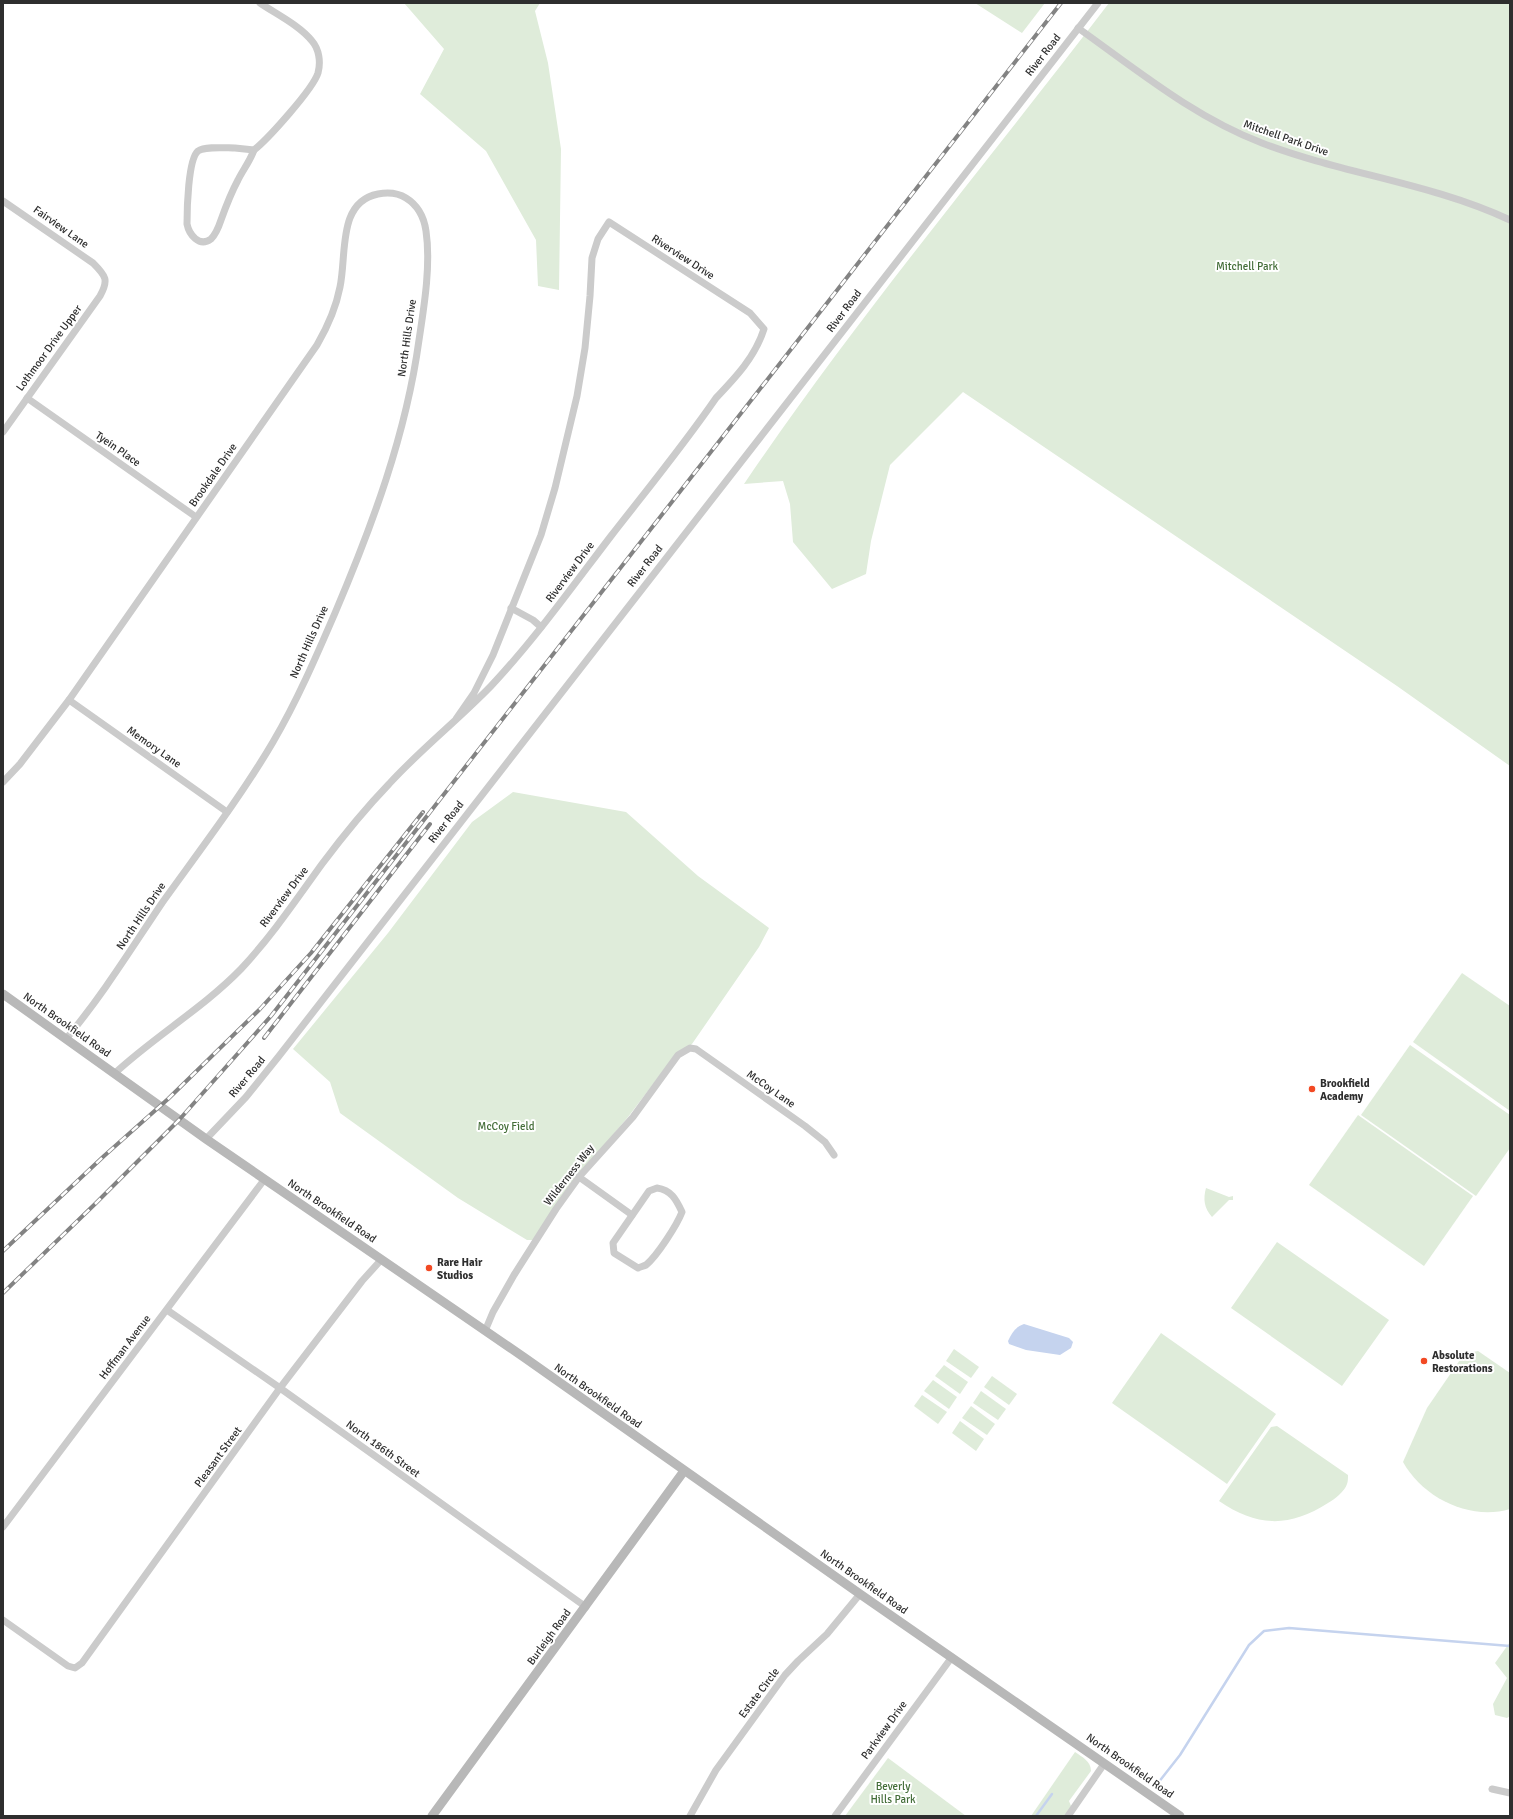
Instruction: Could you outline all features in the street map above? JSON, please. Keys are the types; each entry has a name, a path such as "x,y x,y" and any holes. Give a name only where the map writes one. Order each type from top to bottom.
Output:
{"street":[{"path":"254,150 235,148 204,149 198,151 194,156 191,166 187,216 189,232 194,238 205,242 215,234 228,201 254,150 269,137 314,82 319,65 319,56 313,41 303,32 260,3"},
{"name":"River Road","path":"206,1139 246,1097 279,1056 1098,3"},
{"name":"Mitchell Park Drive","path":"1078,28 1170,94 1242,135 1305,158 1417,187 1470,204 1510,220"},
{"name":"Brookdale Drive","path":"3,782 39,740 69,700 305,363 326,329 340,286 346,231 353,210 367,198 385,193 399,195 410,201"},
{"name":"Fairview Lane","path":"3,201 88,259 104,274"},
{"name":"North Hills Drive","path":"66,1039 107,986 227,812 273,741 304,682 350,578 383,489 394,454 413,378 422,320 426,278 427,237 422,216 410,201"},
{"name":"Riverview Drive","path":"115,1073 191,1014 240,970 283,918 360,816 389,783 441,732 456,719 492,684 540,627 586,571 716,398 738,375 753,354 764,329 750,313 609,222 598,239 592,258 585,348 577,396 556,488 541,535 481,682 456,719"},
{"name":"Lothmoor Drive Upper","path":"3,432 100,296 105,287 106,280 104,274"},
{"name":"Tyein Place","path":"27,398 196,517"},
{"path":"512,608 533,620 540,627"},
{"name":"Memory Lane","path":"69,700 227,812"},
{"name":"North Brookfield Road","path":"3,994 264,1180 485,1331 1180,1816"},
{"name":"McCoy Lane","path":"690,1048 696,1049 805,1126 825,1142 834,1155"},
{"name":"Wilderness Way","path":"485,1331 493,1312 514,1275 556,1209 579,1177 632,1117 678,1055 690,1048"},
{"path":"579,1177 632,1215"},
{"name":"Hoffman Avenue","path":"3,1527 264,1180"},
{"path":"657,1188 665,1189 671,1193 682,1212 674,1228 653,1257 646,1265 638,1268 614,1253 613,1248 613,1243 632,1215 649,1191 657,1188"},
{"name":"Pleasant Street","path":"3,1620 68,1666 74,1668 82,1663 90,1654 280,1388 362,1281 381,1260"},
{"name":"North 186th Street","path":"167,1310 280,1388 586,1607"},
{"name":"Burleigh Road","path":"432,1816 684,1471"},
{"name":"Estate Circle","path":"690,1816 716,1770 771,1693 798,1661 826,1634 860,1594"},
{"name":"Parkview Drive","path":"835,1816 952,1657"},
{"path":"1068,1816 1104,1764"},
{"path":"1492,1789 1510,1793"}],"green space":[{"path":"404,3 540,3 535,11 548,63 561,149 559,290 538,286 536,240 486,151 420,94 444,49"},
{"path":"975,3 1045,3 1022,33"},
{"name":"Mitchell Park","path":"1109,3 1510,3 1510,766 1397,686 963,392 890,465 871,541 866,574 832,589 793,542 790,504 783,481 744,484 787,422 877,301"},
{"name":"McCoy Field","path":"513,792 626,812 698,876 769,928 759,947 692,1044 676,1054 628,1117 568,1188 533,1240 527,1240 458,1198 340,1113 330,1082 293,1049 388,933 472,822"},
{"path":"1462,973 1510,1006 1510,1111 1413,1042"},
{"path":"1410,1045 1510,1115 1510,1148 1476,1196 1361,1115"},
{"path":"1358,1115 1473,1196 1424,1266 1309,1185"},
{"path":"1206,1188 1229,1197 1233,1196 1233,1200 1229,1200 1212,1217 1207,1210 1205,1203"},
{"path":"1277,1242 1389,1320 1342,1386 1231,1308"},
{"path":"1161,1333 1276,1414 1227,1484 1112,1403"},
{"path":"954,1349 979,1367 971,1378 946,1361"},
{"path":"1478,1351 1510,1373 1510,1509 1495,1512 1479,1512 1449,1504 1435,1496 1423,1486 1412,1475 1403,1462 1427,1408 1464,1354"},
{"path":"944,1365 968,1382 960,1394 935,1376"},
{"path":"992,1376 1017,1394 1009,1405 984,1387"},
{"path":"933,1380 957,1397 949,1409 924,1391"},
{"path":"981,1391 1006,1409 998,1420 973,1403"},
{"path":"922,1395 947,1412 938,1424 914,1406"},
{"path":"971,1406 995,1424 987,1435 962,1418"},
{"path":"960,1421 984,1439 976,1451 952,1433"},
{"path":"1277,1426 1348,1475 1348,1478 1346,1487 1339,1495 1314,1511 1300,1517 1286,1520 1260,1520 1233,1510 1219,1501 1271,1427"},
{"path":"1510,1642 1510,1716 1507,1718 1495,1715 1493,1704 1507,1678 1495,1663"},
{"path":"1075,1752 1088,1762 1091,1771 1069,1801 1071,1806 1065,1816 1031,1816"},
{"name":"Beverly Hills Park","path":"888,1758 966,1816 845,1816"}],"water":[{"path":"1024,1324 1069,1338 1073,1342 1071,1348 1060,1355 1026,1350 1009,1344 1008,1341 1014,1331"}],"waterway":[{"path":"1158,1783 1180,1755 1249,1645 1264,1631 1289,1628 1510,1646"},
{"path":"1036,1816 1052,1794"}],"railway":[{"path":"3,1293 179,1120 271,1016 1061,3"},
{"path":"3,1251 104,1156 168,1099 260,1009 311,953 423,812"},
{"path":"264,1038 430,824"}],"place":[{"name":"Brookfield Academy","path":"1312,1089"},
{"name":"Rare Hair Studios","path":"429,1268"},
{"name":"Absolute Restorations","path":"1424,1361"}]}
